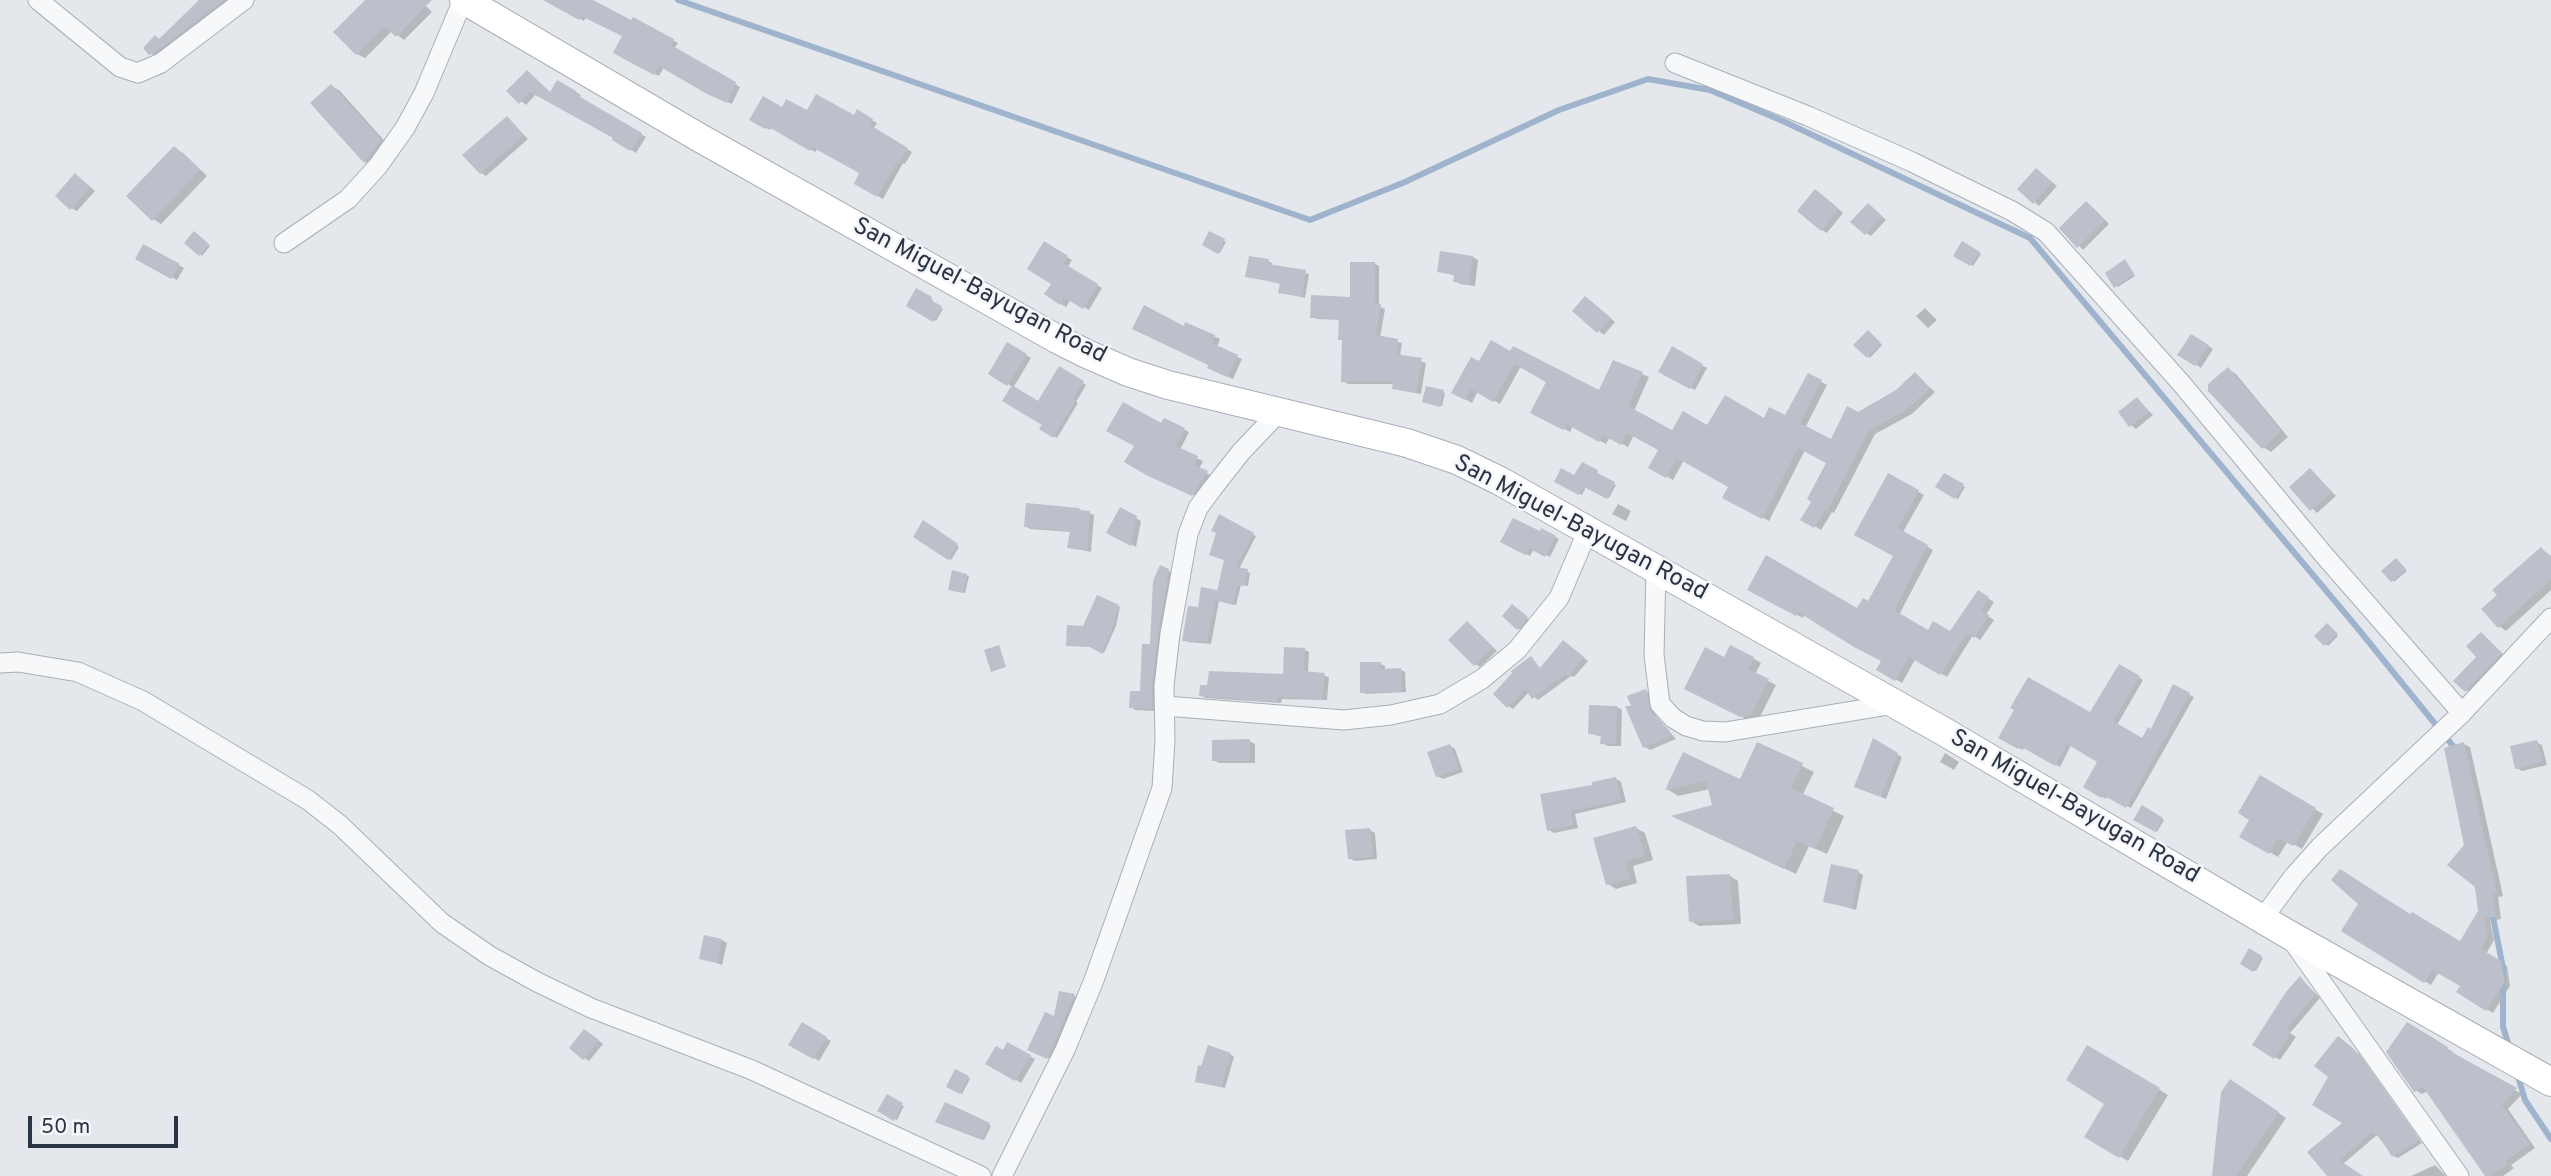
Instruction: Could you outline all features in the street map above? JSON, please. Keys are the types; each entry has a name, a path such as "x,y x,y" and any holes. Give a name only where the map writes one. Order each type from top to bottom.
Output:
{"main road":[{"name":"San Miguel-Bayugan Road","path":"463,0 1057,340 1128,372 1407,443 1457,460 1500,481 1895,704 2274,925 2536,1073"},
{"path":"2536,1073 2551,1099"}],"street":[{"path":"38,0 120,66 138,73 161,63 244,0"},
{"path":"284,243 348,199 379,166 405,128 424,93 463,0"},
{"path":"1675,63 1808,116 1912,162 2012,211 2046,232 2181,383 2323,555 2462,713"},
{"path":"1002,1176 1065,1050 1094,980 1162,788 1170,635 1188,534 1198,508 1241,452 1279,412"},
{"path":"1165,706 1345,720 1391,715 1440,704 1482,679 1517,650 1559,598 1588,530"},
{"path":"1657,569 1654,655 1660,704 1673,718 1686,726 1703,731 1725,732 1895,704"},
{"path":"2459,1176 2274,925 2294,876 2320,847 2462,713 2551,618"},
{"path":"0,663 18,662 78,672 143,701 309,800 340,825 442,923 490,957 537,982 591,1008 752,1070 981,1176"}],"building":[{"path":"199,0 224,0 149,55 143,48 155,35 159,39"},
{"path":"365,0 432,0 396,37 385,26 356,55 333,32"},
{"path":"543,0 593,0 674,39 671,45 736,82 727,103 659,66 654,75 613,53 622,36 581,16 579,20"},
{"path":"527,70 550,92 557,80 576,91 575,94 642,133 630,151 612,140 613,138 530,92 519,104 506,91"},
{"path":"331,84 381,140 364,163 310,103"},
{"path":"816,94 854,115 857,109 873,119 870,125 908,148 877,197 854,184 859,173 812,147 810,151 767,126 765,129 749,120 763,96 782,107 786,99 807,110"},
{"path":"507,116 524,135 480,174 462,155"},
{"path":"174,146 200,170 152,221 126,196"},
{"path":"2036,168 2052,182 2033,204 2017,189"},
{"path":"75,173 90,187 70,210 55,196"},
{"path":"1815,189 1839,209 1821,231 1797,211"},
{"path":"2086,201 2105,220 2077,248 2059,228"},
{"path":"1868,203 1882,216 1865,235 1850,222"},
{"path":"194,231 209,244 199,256 184,243"},
{"path":"1209,231 1225,239 1218,254 1202,245"},
{"path":"1044,241 1068,256 1063,263 1098,284 1083,309 1065,298 1060,305 1044,294 1051,284 1027,269"},
{"path":"1962,241 1980,252 1970,266 1953,256"},
{"path":"143,244 180,264 171,279 135,259"},
{"path":"1440,251 1473,256 1469,284 1453,282 1454,275 1437,272"},
{"path":"1249,256 1269,259 1268,264 1306,270 1302,297 1278,293 1280,283 1245,277"},
{"path":"2125,259 2134,274 2114,288 2105,273"},
{"path":"1350,262 1375,262 1375,303 1381,304 1376,335 1398,339 1396,354 1422,358 1416,393 1392,389 1393,382 1341,382 1342,340 1338,340 1339,319 1310,318 1311,295 1350,297"},
{"path":"916,288 942,306 933,322 906,306"},
{"path":"1585,296 1611,318 1597,333 1572,311"},
{"path":"1144,305 1184,326 1185,322 1215,335 1212,343 1238,355 1227,377 1207,368 1208,365 1132,329"},
{"path":"1868,330 1881,343 1867,358 1853,345"},
{"path":"2191,334 2209,345 2195,366 2177,355"},
{"path":"1491,340 1510,351 1513,346 1599,390 1613,360 1643,372 1628,406 1672,430 1683,411 1707,425 1725,395 1764,418 1769,407 1785,415 1808,373 1822,380 1800,423 1831,439 1847,406 1858,412 1896,390 1915,372 1930,388 1905,411 1869,430 1827,511 1825,510 1814,528 1800,520 1811,502 1807,499 1826,463 1798,448 1762,519 1722,498 1728,487 1677,458 1666,478 1648,468 1658,450 1627,433 1621,445 1603,435 1599,442 1566,424 1563,430 1530,413 1546,382 1514,364 1493,402 1471,389 1465,400 1451,393 1471,357 1479,361"},
{"path":"1007,342 1027,354 1007,386 988,374"},
{"path":"1672,346 1703,364 1690,389 1658,372"},
{"path":"1059,366 1084,381 1053,438 1039,429 1042,425 1002,401 1012,385 1038,401"},
{"path":"2228,367 2281,431 2262,449 2208,391 2208,384"},
{"path":"1426,386 1444,390 1440,407 1422,402"},
{"path":"2137,397 2149,412 2129,427 2118,412"},
{"path":"1123,402 1161,423 1164,418 1185,428 1176,446 1198,456 1194,465 1208,471 1192,496 1124,462 1134,446 1106,431"},
{"path":"1582,462 1615,482 1607,499 1584,487 1579,495 1554,482 1561,468 1574,475"},
{"path":"2310,468 2332,492 2310,511 2289,487"},
{"path":"1888,473 1919,490 1898,528 1928,545 1894,610 1928,630 1933,621 1950,631 1978,590 1989,597 1981,610 1989,615 1974,638 1967,633 1940,675 1909,657 1895,681 1876,670 1881,661 1798,612 1796,616 1747,590 1766,555 1857,608 1863,598 1868,601 1893,556 1854,535"},
{"path":"1944,473 1964,484 1955,499 1935,487"},
{"path":"1026,503 1090,511 1087,551 1067,548 1070,531 1024,527"},
{"path":"1120,507 1137,516 1131,546 1106,533"},
{"path":"1219,514 1254,533 1236,567 1248,569 1244,586 1238,585 1233,605 1215,600 1224,560 1209,555 1216,533 1211,531"},
{"path":"1513,518 1556,536 1545,557 1529,548 1525,555 1500,542"},
{"path":"923,520 958,544 948,560 913,537"},
{"path":"2541,547 2551,558 2551,579 2498,628 2481,609 2497,595 2492,590"},
{"path":"2396,558 2406,569 2391,582 2381,571"},
{"path":"1160,565 1169,569 1158,633 1152,709 1129,708 1130,691 1140,691 1142,644 1150,644 1153,581"},
{"path":"952,570 967,574 963,593 948,590"},
{"path":"1201,587 1217,590 1207,642 1182,641 1188,606 1198,607"},
{"path":"1097,595 1119,605 1102,654 1090,647 1066,646 1067,625 1083,626"},
{"path":"1512,604 1528,617 1517,630 1502,616"},
{"path":"1467,621 1493,647 1474,666 1448,640"},
{"path":"2327,623 2338,634 2324,646 2314,636"},
{"path":"2481,632 2502,653 2465,692 2453,681 2476,657 2466,646"},
{"path":"1563,640 1584,657 1569,676 1565,674 1532,699 1525,689 1507,708 1493,694 1511,671 1531,656 1540,668"},
{"path":"999,645 1006,667 991,672 984,650"},
{"path":"1730,645 1754,657 1748,669 1769,679 1751,715 1740,717 1684,689 1705,647 1724,657"},
{"path":"1284,647 1305,648 1304,671 1325,673 1322,699 1278,697 1277,702 1199,696 1200,685 1207,685 1209,671 1283,674"},
{"path":"1360,662 1381,662 1381,669 1401,668 1402,691 1360,693"},
{"path":"2119,664 2140,676 2113,721 2142,738 2148,727 2151,729 2173,684 2190,693 2126,808 2083,787 2097,762 2067,744 2055,766 2020,746 2018,749 1998,738 2014,710 2010,708 2028,677 2090,712"},
{"path":"1646,689 1651,712 1669,730 1671,736 1643,748 1625,706 1631,706 1627,696"},
{"path":"1589,705 1617,706 1616,744 1600,744 1601,735 1588,734"},
{"path":"1873,738 1898,753 1881,797 1854,787"},
{"path":"1250,739 1250,761 1212,761 1212,740"},
{"path":"2537,740 2542,762 2515,769 2510,746"},
{"path":"1757,742 1803,763 1791,788 1834,808 1815,849 1797,841 1784,869 1671,816 1712,805 1706,781 1665,790 1683,752 1740,779"},
{"path":"2464,742 2497,894 2492,894 2496,917 2485,918 2488,936 2481,949 2501,961 2505,982 2486,1011 2456,992 2460,986 2432,970 2424,983 2341,931 2358,904 2331,880 2340,869 2410,914 2412,912 2460,941 2478,911 2475,887 2447,865 2464,845 2444,748"},
{"path":"1450,744 1459,769 1436,777 1427,752"},
{"path":"2260,775 2316,808 2293,846 2278,838 2269,854 2239,837 2249,820 2238,813"},
{"path":"1616,777 1621,800 1571,811 1573,825 1547,831 1540,794 1592,785 1592,782"},
{"path":"2142,805 2163,818 2155,832 2133,820"},
{"path":"1636,826 1645,856 1625,861 1630,879 1606,885 1593,838"},
{"path":"1370,828 1373,857 1348,859 1345,830"},
{"path":"1831,864 1859,870 1851,908 1823,902"},
{"path":"1730,874 1733,920 1689,922 1686,876"},
{"path":"704,935 722,939 717,963 699,959"},
{"path":"2249,948 2262,956 2253,972 2240,964"},
{"path":"2300,976 2315,995 2286,1029 2291,1032 2274,1059 2252,1045 2286,992"},
{"path":"1059,991 1075,994 1047,1059 1027,1050 1045,1012 1054,1016"},
{"path":"802,1022 827,1037 813,1059 788,1045"},
{"path":"2407,1022 2448,1047 2446,1049 2517,1088 2502,1105 2530,1144 2505,1161 2508,1164 2490,1176 2485,1176 2423,1087 2414,1092 2386,1052"},
{"path":"584,1029 599,1040 583,1060 569,1048"},
{"path":"2338,1036 2354,1049 2419,1140 2392,1157 2378,1133 2375,1135 2373,1132 2339,1160 2363,1176 2327,1176 2307,1152 2342,1123 2312,1105 2328,1077 2314,1066"},
{"path":"1007,1042 1031,1055 1015,1081 985,1064 996,1046 1003,1050"},
{"path":"1208,1045 1231,1053 1221,1087 1195,1082 1198,1065 1201,1066"},
{"path":"2087,1045 2160,1088 2119,1158 2084,1137 2104,1104 2066,1080"},
{"path":"955,1069 969,1076 960,1094 946,1087"},
{"path":"2230,1079 2279,1112 2236,1176 2212,1176 2221,1092"},
{"path":"887,1094 903,1103 894,1121 877,1111"},
{"path":"945,1102 990,1123 982,1140 935,1122"}],"waterway":[{"path":"678,0 1310,220 1405,182 1559,110 1648,79 1710,90 1785,122 2030,238 2355,625 2457,751"},
{"path":"2492,912 2503,968 2503,1027 2510,1049"},
{"path":"2517,1073 2525,1100 2551,1139"}]}
